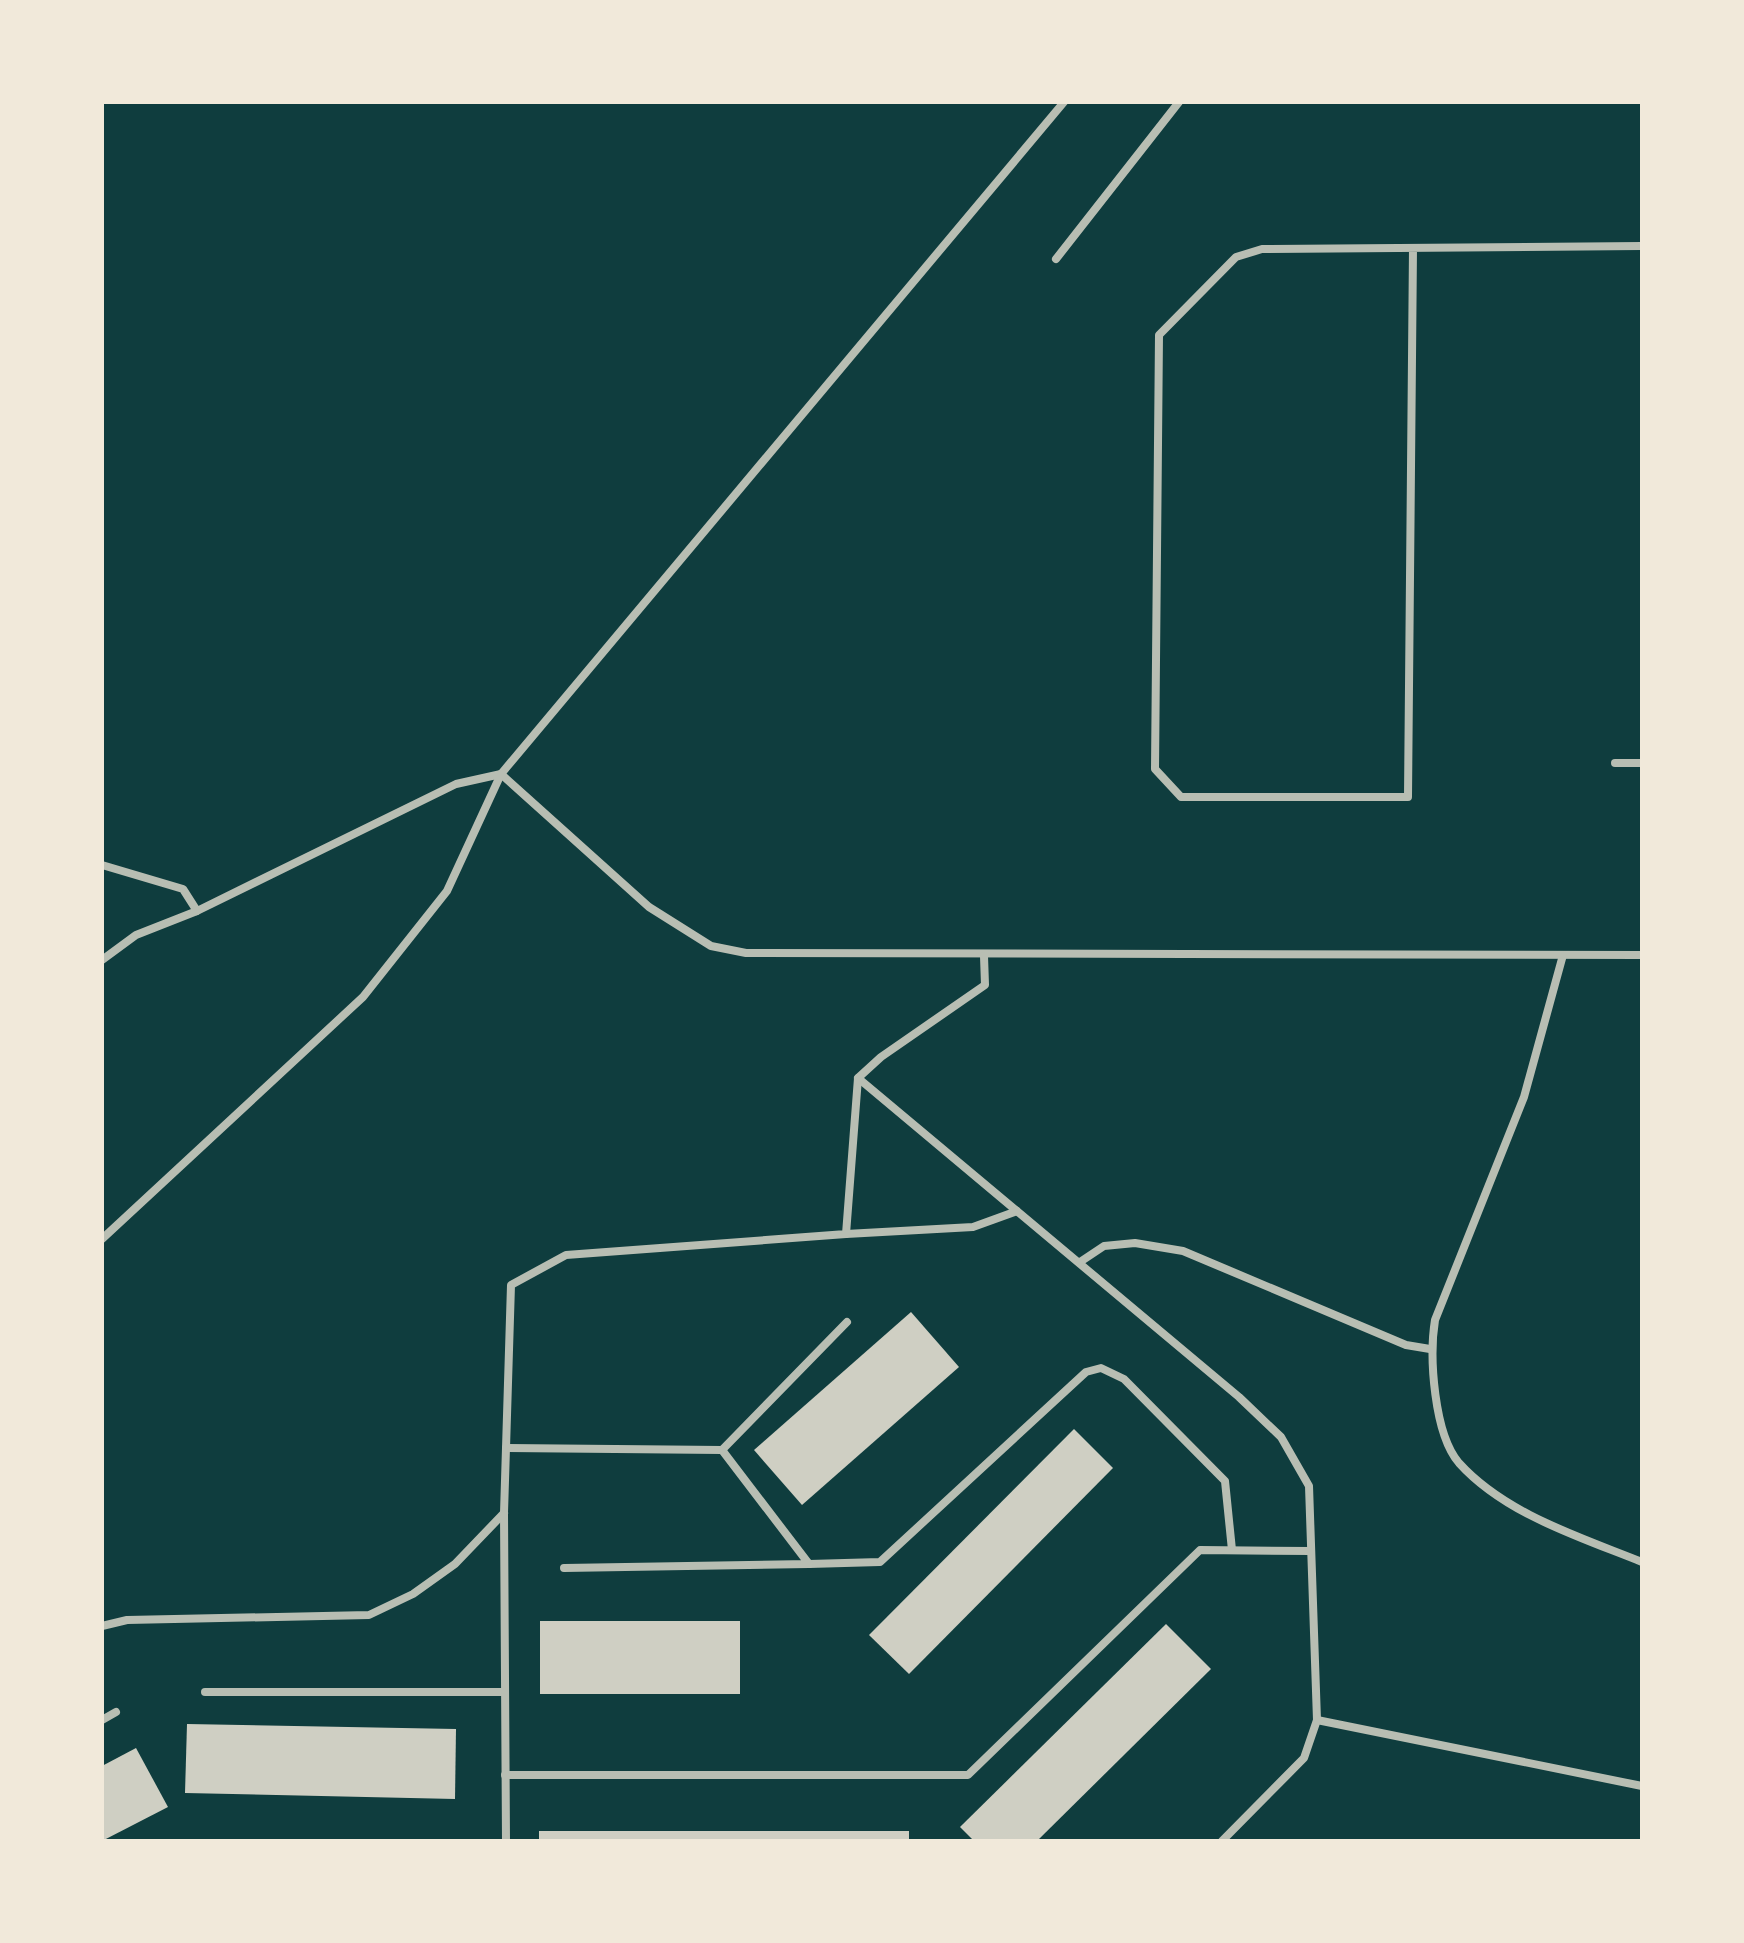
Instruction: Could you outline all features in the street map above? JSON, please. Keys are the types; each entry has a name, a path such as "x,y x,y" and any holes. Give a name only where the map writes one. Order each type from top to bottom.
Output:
{"street":[{"path":"102,1239 363,997 447,891 501,774 1064,102"},
{"path":"1056,259 1179,102"},
{"path":"1413,248 1408,797 1181,797 1155,769 1159,335 1236,257 1262,249 1642,246"},
{"path":"1615,763 1642,763"},
{"path":"102,960 136,935 197,911 456,784 501,774"},
{"path":"501,774 649,907 711,946 746,953 984,956 1642,955"},
{"path":"102,865 183,889 197,911"},
{"path":"1563,955 1524,1097 1435,1320 1430,1349 1442,1423 1457,1460 1487,1488 1517,1507 1642,1562"},
{"path":"846,1234 858,1078 881,1057 985,985 984,956"},
{"path":"858,1078 1080,1262 1281,1437 1309,1486 1317,1720 1304,1758 1222,1841"},
{"path":"506,1841 504,1513 511,1285 566,1255 973,1227 1017,1211"},
{"path":"1080,1262 1104,1246 1135,1243 1183,1251 1406,1345 1430,1349"},
{"path":"506,1448 722,1450 847,1322"},
{"path":"564,1568 880,1562 1086,1372 1101,1368 1124,1379 1225,1481 1232,1550"},
{"path":"722,1450 809,1564"},
{"path":"102,1626 127,1620 369,1615 413,1594 455,1564 504,1513"},
{"path":"505,1775 968,1775 1200,1550 1311,1551"},
{"path":"205,1692 505,1692"},
{"path":"102,1720 116,1712"},
{"path":"1317,1720 1642,1786"}],"building":[{"path":"911,1312 959,1367 802,1505 754,1450"},
{"path":"1074,1429 1113,1468 909,1674 869,1635"},
{"path":"540,1621 740,1621 740,1694 540,1694"},
{"path":"1166,1624 1211,1669 1037,1841 974,1841 960,1827"},
{"path":"187,1724 456,1729 455,1799 185,1793"},
{"path":"136,1748 168,1807 102,1841 102,1766"},
{"path":"539,1831 909,1831 909,1841 539,1841"}]}
